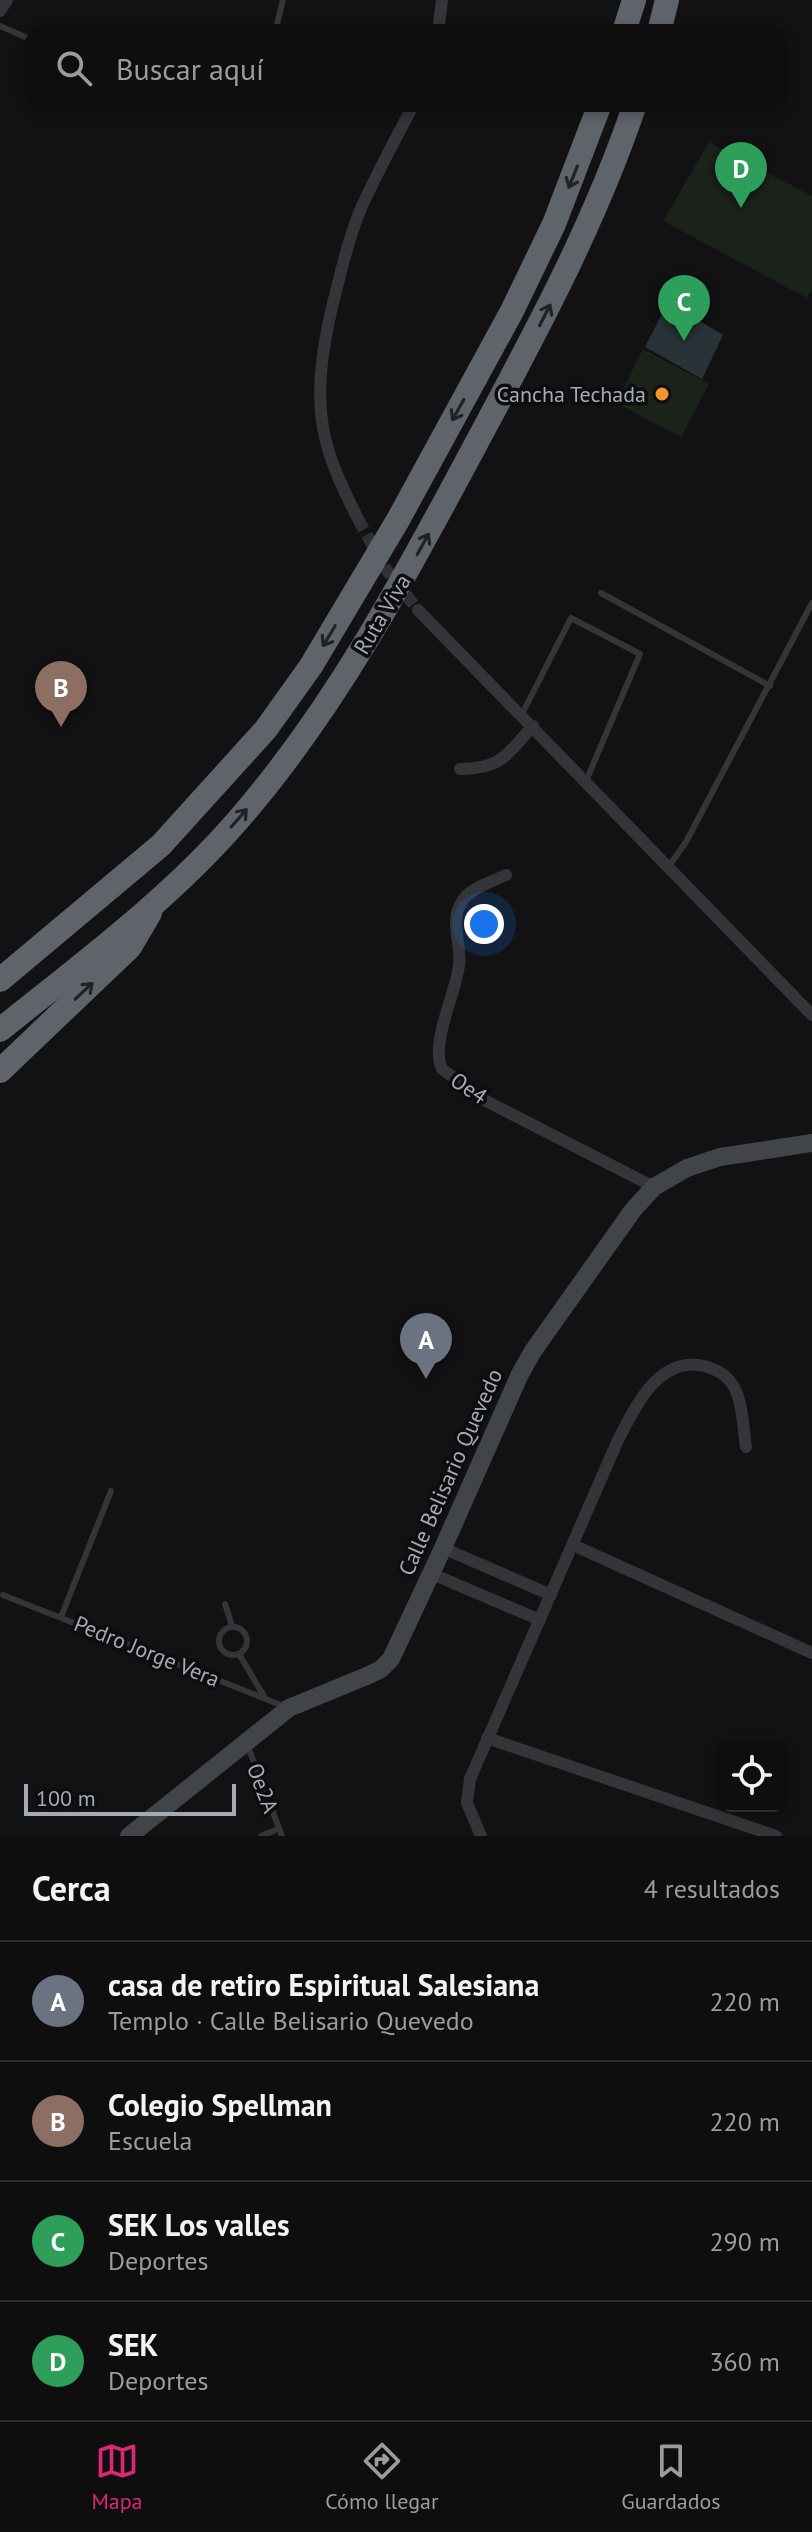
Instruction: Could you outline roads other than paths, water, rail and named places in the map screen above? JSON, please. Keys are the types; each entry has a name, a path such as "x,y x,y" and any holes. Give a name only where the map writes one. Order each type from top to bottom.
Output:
{"highway":[{"path":"626,24 634,0"},
{"path":"661,24 667,0"},
{"name":"Ruta Viva","path":"0,980 161,845 266,729 311,666 398,520 512,311 554,224 597,112"},
{"name":"Ruta Viva","path":"0,1030 186,875 238,820 296,750 419,551 557,291 583,239 632,112"},
{"path":"0,959 41,929 151,833 214,785"},
{"path":"0,1071 130,947 154,903"}],"street":[{"path":"0,11 7,0"},
{"path":"439,24 442,0"},
{"path":"358,519 336,474 322,425 322,354 339,279 358,216 410,112"},
{"path":"418,610 812,1015"},
{"path":"460,769 497,763 533,726"},
{"name":"Oe4","path":"506,875 466,894 458,907 455,924 460,943 459,965 437,1051 442,1069 486,1101 654,1187"},
{"name":"Calle Belisario Quevedo","path":"129,1836 289,1708 381,1669 391,1659 402,1641 520,1374 633,1210 654,1187 687,1168 720,1157 812,1143"},
{"path":"481,1836 470,1812 467,1792 487,1738 618,1440 637,1404 655,1380 671,1368 690,1364 708,1367 722,1373 732,1384 746,1447"},
{"path":"573,1545 812,1653"},
{"path":"443,1548 551,1595"},
{"path":"481,1595 491,1569"},
{"path":"430,1573 540,1620"},
{"path":"487,1738 776,1836"}],"lane":[{"path":"277,24 283,0"},
{"path":"0,26 24,36"},
{"path":"601,593 770,686"},
{"path":"668,868 686,842 812,603"},
{"path":"522,714 571,618 640,654 586,781"},
{"path":"61,1617 111,1491"},
{"name":"Pedro Jorge Vera","path":"3,1595 289,1708"},
{"path":"225,1604 232,1626"},
{"path":"232,1626 238,1627 247,1637 247,1643 239,1654 227,1654 219,1645 221,1632 232,1626"},
{"path":"239,1654 265,1698"},
{"name":"Oe2A","path":"245,1741 280,1833"},
{"path":"261,1836 280,1833"}],"tunnel":[{"path":"358,519 385,568 418,610"}],"place":[{"name":"SEK","path":"741,208"},
{"name":"SEK Los valles","path":"684,341"},
{"name":"Cancha Techada","path":"662,394"},
{"name":"Colegio Spellman","path":"61,727"},
{"name":"casa de retiro Espiritual Salesiana","path":"426,1379"}]}
